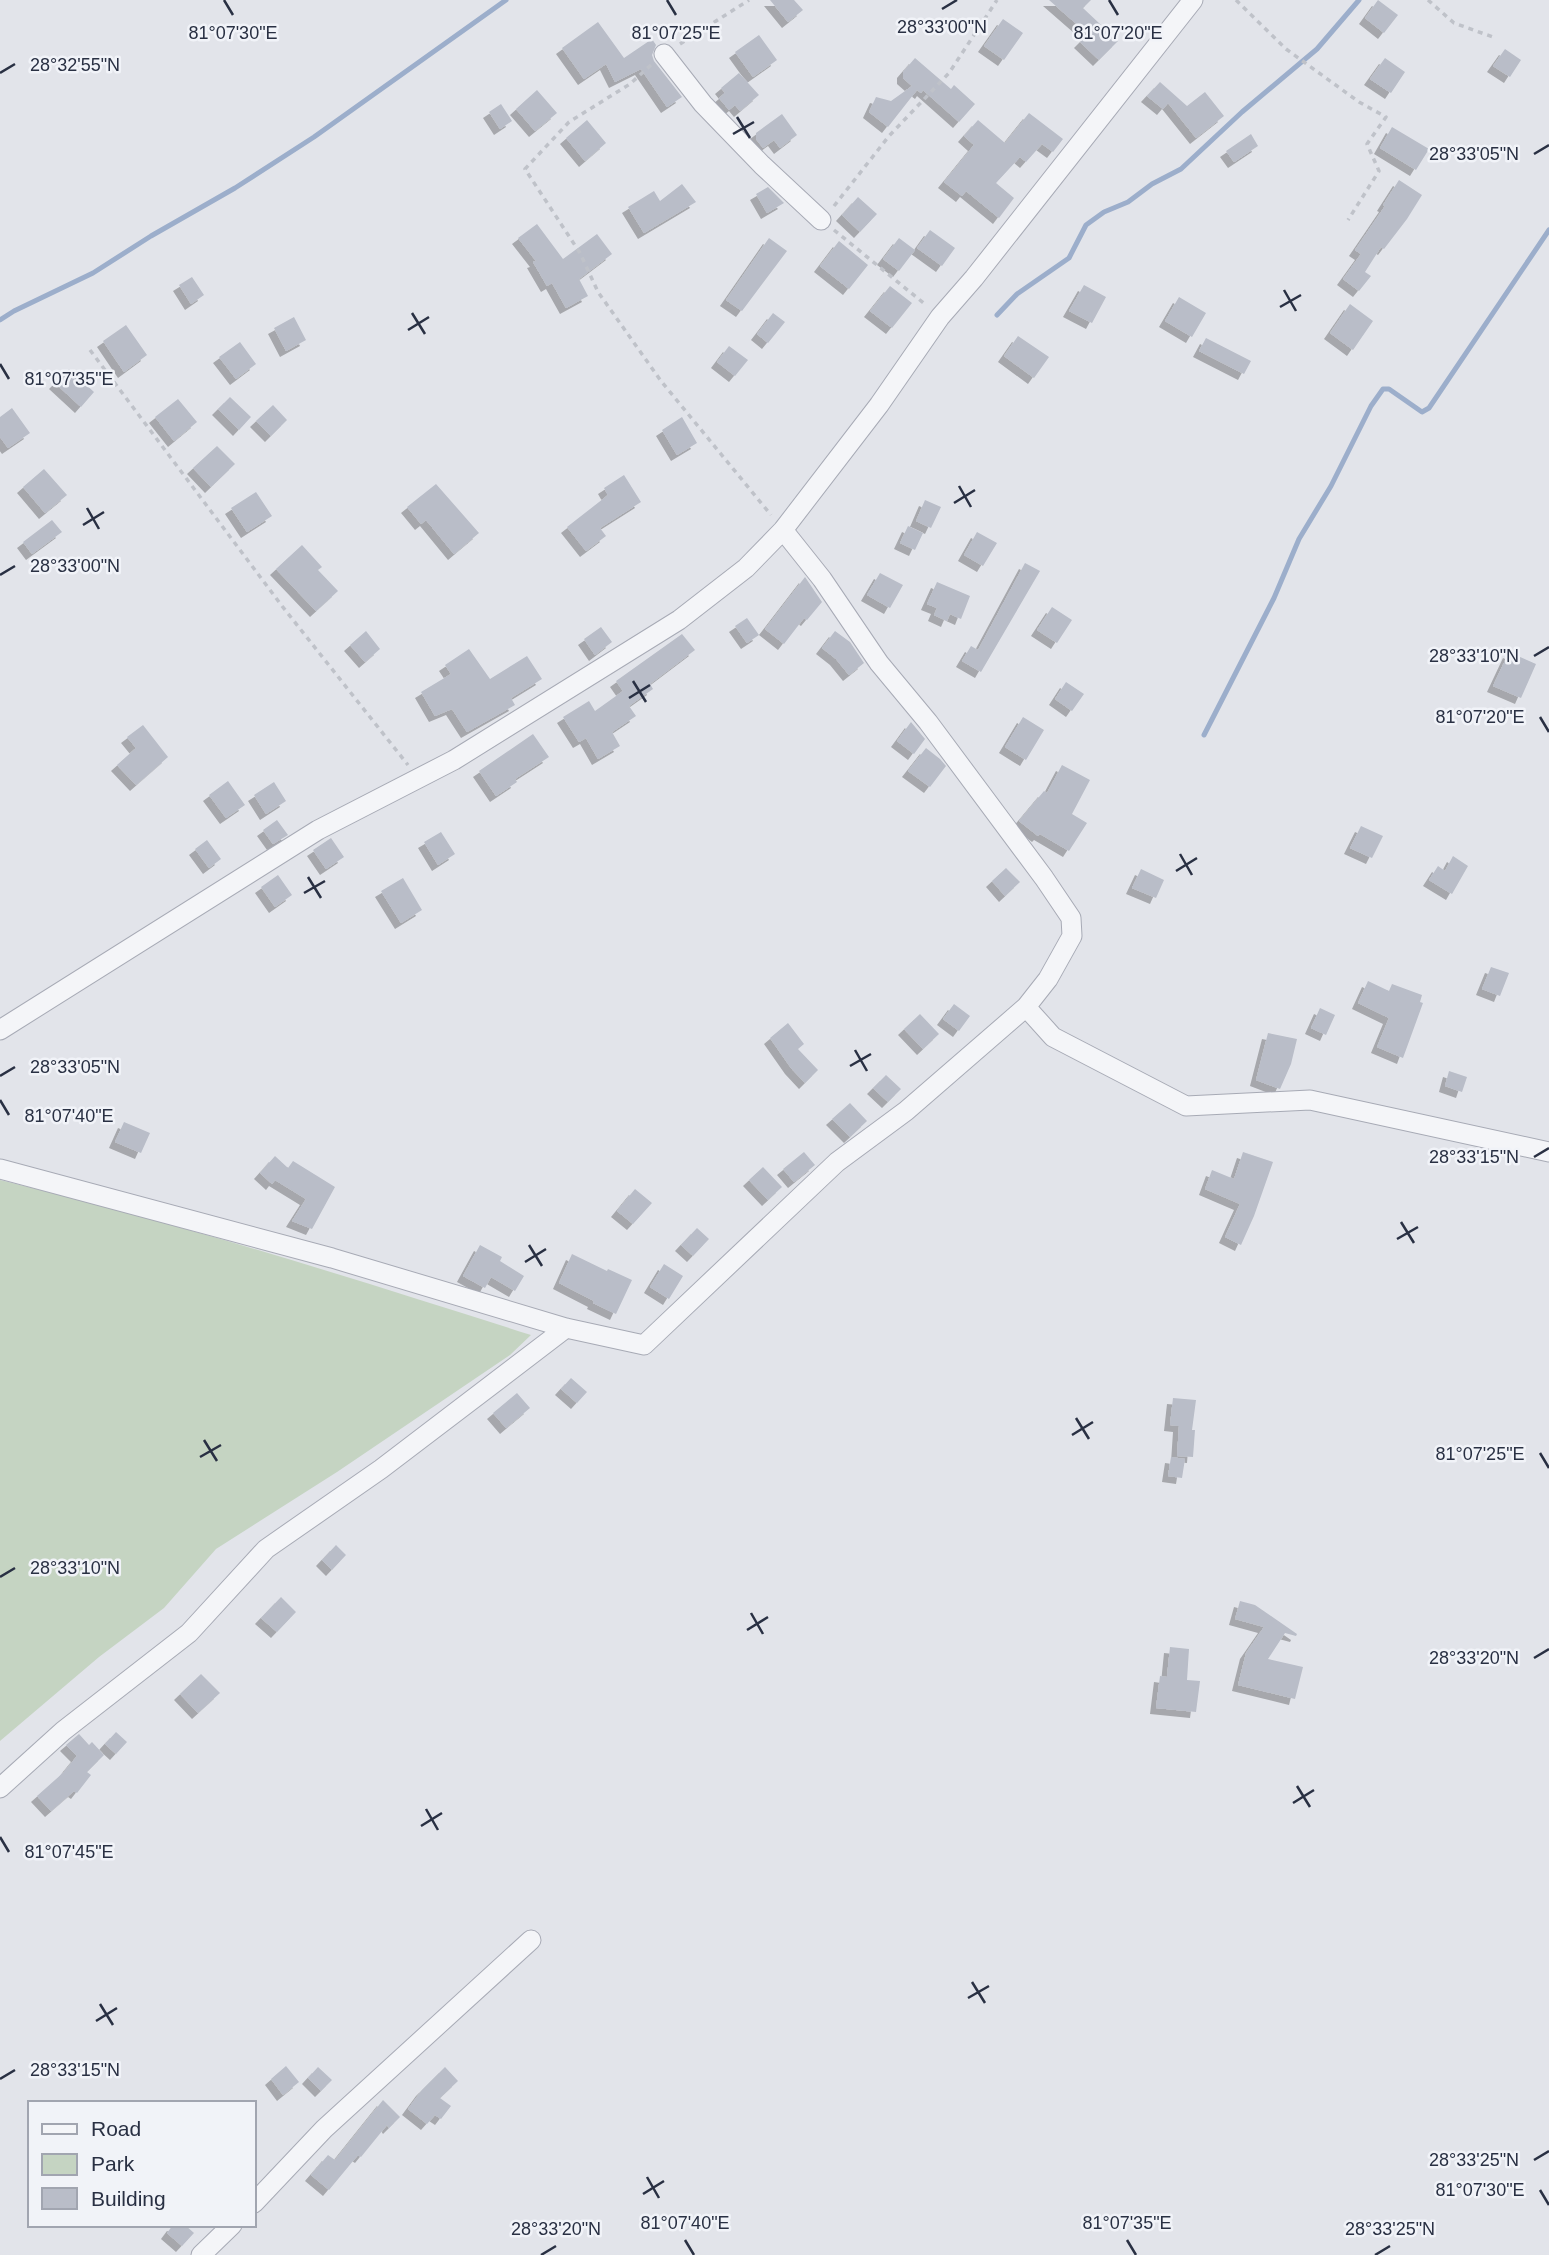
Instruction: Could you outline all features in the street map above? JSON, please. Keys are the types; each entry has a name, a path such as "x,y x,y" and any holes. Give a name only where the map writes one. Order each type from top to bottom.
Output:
{"street":[{"path":"0,1030 318,830 454,760 526,717 679,620 746,568 783,530 879,405 940,317 1193,0"},
{"path":"664,54 703,104 762,165 821,220"},
{"path":"0,1168 332,1258 566,1328 645,1345 837,1162 906,1111 1026,1007 1048,979 1072,936 1070,918 1044,878 928,722 879,663 822,579 783,530"},
{"path":"1026,1007 1053,1037 1186,1106 1310,1100 1549,1152"},
{"path":"0,1788 63,1731 189,1633 266,1549 382,1469 566,1328"},
{"path":"256,2201 324,2129 531,1940"},
{"path":"201,2255 230,2227"}],"path":[{"path":"749,0 664,54 630,84 569,122 525,169 580,253 598,292 661,381 783,530"},
{"path":"940,317 821,220 889,136 949,73 997,0"},
{"path":"1236,0 1286,49 1359,102 1386,117 1367,144 1379,171 1348,220"},
{"path":"1428,0 1454,23 1493,37"},
{"path":"90,350 282,606 418,777"}],"green space":[{"path":"0,1180 200,1233 531,1335 510,1355 337,1472 216,1549 164,1608 99,1657 0,1741"}],"building":[{"path":"770,0 794,0 803,10 788,22"},
{"path":"1049,0 1091,0 1083,8 1118,41 1099,60 1080,42 1088,34"},
{"path":"1378,0 1398,15 1384,33 1365,18"},
{"path":"1003,19 1023,33 1004,60 984,46"},
{"path":"598,22 624,58 652,39 656,45 652,55 654,61 682,97 667,107 641,69 615,82 606,64 584,79 562,48"},
{"path":"759,35 777,60 753,77 735,52"},
{"path":"1505,49 1521,60 1510,77 1493,66"},
{"path":"915,58 951,89 954,85 975,104 959,122 923,90 921,93 917,90 888,127 869,112 876,97 891,101 912,86 903,78 903,72"},
{"path":"1385,58 1405,72 1391,93 1370,79"},
{"path":"739,73 759,95 740,111 735,105 729,110 719,98 725,93 721,88"},
{"path":"1160,82 1187,106 1205,92 1224,116 1196,138 1168,103 1163,109 1147,96"},
{"path":"537,90 557,113 535,131 516,109"},
{"path":"501,104 512,121 500,129 489,112"},
{"path":"1029,113 1063,139 1053,152 1042,144 1026,162 1020,157 996,183 1014,198 999,218 966,191 962,196 944,182 974,145 964,136 978,120 1005,143"},
{"path":"782,114 797,135 780,148 774,140 763,148 756,139 756,133"},
{"path":"587,120 606,143 585,161 566,138"},
{"path":"1392,127 1429,149 1416,170 1380,148"},
{"path":"1251,134 1258,146 1234,162 1226,151"},
{"path":"1399,180 1422,195 1384,249 1381,247 1365,272 1371,276 1359,291 1343,279 1361,254 1355,250"},
{"path":"682,184 696,202 644,233 628,207 654,191 660,201"},
{"path":"768,187 784,203 767,213 756,194"},
{"path":"858,197 877,214 860,232 842,215"},
{"path":"537,224 563,259 597,234 612,254 579,279 588,296 566,308 552,283 547,286 533,262 536,261 518,238"},
{"path":"930,230 955,248 942,266 917,248"},
{"path":"769,238 787,251 742,311 726,300"},
{"path":"899,238 915,250 899,271 883,259"},
{"path":"839,241 868,265 849,289 820,266"},
{"path":"192,277 204,295 191,304 179,285"},
{"path":"1084,285 1106,297 1092,323 1069,311"},
{"path":"890,286 912,303 892,328 870,311"},
{"path":"1179,297 1206,313 1192,337 1165,321"},
{"path":"1350,304 1373,321 1353,350 1330,333"},
{"path":"773,313 785,322 768,343 757,334"},
{"path":"294,317 306,340 286,351 274,328"},
{"path":"126,325 147,355 124,372 103,341"},
{"path":"1018,336 1049,357 1034,378 1004,356"},
{"path":"1206,338 1251,361 1244,374 1199,351"},
{"path":"240,342 256,364 236,379 219,357"},
{"path":"729,346 748,360 735,376 717,362"},
{"path":"69,369 94,392 81,407 55,383"},
{"path":"230,397 251,417 239,430 218,409"},
{"path":"178,399 197,422 174,441 155,417"},
{"path":"273,405 287,420 271,436 256,421"},
{"path":"12,408 30,433 8,448 0,437 0,417"},
{"path":"682,417 697,443 677,455 662,430"},
{"path":"217,446 235,464 211,487 193,468"},
{"path":"44,469 67,495 45,513 23,487"},
{"path":"624,475 641,502 600,528 606,536 586,551 567,527 608,495 604,488"},
{"path":"436,484 479,533 454,554 426,520 421,524 407,507"},
{"path":"256,492 272,516 247,532 231,508"},
{"path":"925,500 941,507 931,528 916,521"},
{"path":"52,520 62,532 32,554 23,542"},
{"path":"908,526 923,533 915,550 900,543"},
{"path":"977,532 997,543 983,566 964,555"},
{"path":"302,545 322,567 318,570 338,591 316,611 276,569"},
{"path":"1025,563 1040,571 981,672 962,661 971,646 978,650"},
{"path":"880,573 903,585 890,608 867,595"},
{"path":"805,577 822,602 807,620 804,618 784,644 765,629"},
{"path":"937,582 970,596 961,619 950,614 947,621 934,615 937,608 927,604"},
{"path":"1052,607 1072,620 1057,643 1037,630"},
{"path":"747,618 759,635 747,643 735,626"},
{"path":"601,627 612,642 595,655 584,639"},
{"path":"366,631 380,649 365,662 350,645"},
{"path":"835,631 850,642 864,663 849,675 836,659 822,648"},
{"path":"682,634 695,650 650,684 653,689 629,706 636,716 612,732 620,746 598,759 586,738 579,742 563,717 589,701 595,711 623,691 616,681"},
{"path":"469,649 490,679 527,656 542,679 511,698 515,705 467,732 452,709 435,716 421,692 451,674 445,665"},
{"path":"1509,652 1536,664 1521,698 1493,686"},
{"path":"1066,682 1084,694 1072,711 1055,699"},
{"path":"1023,717 1044,730 1026,760 1005,747"},
{"path":"911,722 925,739 914,754 897,741"},
{"path":"143,725 168,757 136,785 117,765 136,748 127,737"},
{"path":"533,734 549,757 515,779 517,782 496,796 479,771"},
{"path":"926,748 946,766 930,787 908,771"},
{"path":"1062,765 1090,780 1072,814 1087,823 1069,851 1040,834 1038,836 1019,821 1044,791 1047,793"},
{"path":"228,781 245,805 226,818 209,795"},
{"path":"274,782 286,801 266,814 254,795"},
{"path":"277,820 288,835 273,844 263,830"},
{"path":"1361,826 1383,836 1372,858 1350,848"},
{"path":"441,832 455,854 438,865 424,842"},
{"path":"331,838 344,857 326,869 313,850"},
{"path":"207,840 221,859 209,868 195,849"},
{"path":"1453,856 1468,866 1452,894 1429,880 1438,866 1445,871"},
{"path":"1006,868 1020,882 1005,896 992,881"},
{"path":"1141,869 1164,880 1156,898 1132,888"},
{"path":"278,875 292,895 275,907 261,887"},
{"path":"403,878 422,910 401,923 381,891"},
{"path":"1491,967 1509,973 1500,996 1482,989"},
{"path":"1368,981 1389,991 1392,984 1422,995 1420,1002 1423,1003 1403,1058 1377,1047 1389,1018 1358,1003"},
{"path":"954,1004 970,1016 959,1031 943,1019"},
{"path":"1320,1008 1335,1015 1326,1035 1311,1028"},
{"path":"920,1014 939,1034 923,1049 904,1029"},
{"path":"788,1023 804,1044 798,1049 818,1070 805,1083 770,1038"},
{"path":"1268,1033 1297,1039 1291,1064 1280,1089 1256,1080"},
{"path":"1449,1071 1467,1077 1462,1092 1445,1086"},
{"path":"886,1075 901,1089 888,1102 873,1088"},
{"path":"850,1103 867,1121 850,1137 832,1119"},
{"path":"124,1122 150,1133 141,1153 115,1142"},
{"path":"804,1152 815,1165 794,1182 783,1169"},
{"path":"1243,1152 1273,1162 1241,1245 1225,1237 1240,1204 1205,1189 1212,1170 1234,1179"},
{"path":"275,1156 288,1168 293,1161 335,1187 312,1229 292,1221 306,1199 275,1180 272,1184 260,1173"},
{"path":"763,1167 782,1187 768,1200 749,1180"},
{"path":"635,1189 652,1203 633,1224 617,1211"},
{"path":"697,1228 709,1239 693,1256 681,1245"},
{"path":"480,1245 502,1257 500,1261 524,1276 515,1291 491,1277 485,1288 463,1276"},
{"path":"572,1254 632,1280 616,1314 559,1283"},
{"path":"664,1264 683,1276 669,1299 650,1287"},
{"path":"571,1378 587,1392 577,1403 561,1389"},
{"path":"517,1393 530,1408 506,1428 493,1413"},
{"path":"1173,1398 1196,1400 1192,1430 1195,1430 1193,1457 1177,1456 1179,1426 1170,1425"},
{"path":"1171,1457 1185,1459 1182,1478 1168,1476"},
{"path":"336,1545 346,1555 332,1570 322,1560"},
{"path":"281,1597 296,1612 277,1632 261,1618"},
{"path":"1240,1601 1255,1605 1297,1634 1285,1633 1268,1659 1303,1667 1295,1699 1238,1685 1246,1653 1264,1627 1235,1619"},
{"path":"1170,1647 1189,1649 1187,1680 1200,1681 1196,1712 1156,1708 1160,1676 1167,1677"},
{"path":"201,1674 220,1693 198,1713 180,1694"},
{"path":"116,1732 127,1742 116,1754 105,1744"},
{"path":"79,1734 89,1745 92,1742 104,1755 87,1772 91,1775 77,1793 74,1791 51,1811 37,1796 64,1772 77,1756 66,1745"},
{"path":"286,2066 299,2082 283,2095 271,2079"},
{"path":"318,2067 332,2080 321,2091 308,2078"},
{"path":"445,2067 458,2081 440,2098 451,2106 441,2119 435,2115 427,2124 408,2109"},
{"path":"383,2100 400,2117 389,2128 387,2125 329,2190 311,2175 328,2155 335,2160"},
{"path":"172,2227 187,2227 194,2233 182,2246 167,2233"}],"waterway":[{"path":"0,320 93,273 235,188 314,137 506,0"},
{"path":"997,315 1017,294 1069,258 1086,225 1181,169 1242,112 1317,49 1359,0"},
{"path":"1204,735 1274,598 1299,539 1331,486 1371,406 1383,389 1389,389 1422,412 1429,408 1549,230"}]}
